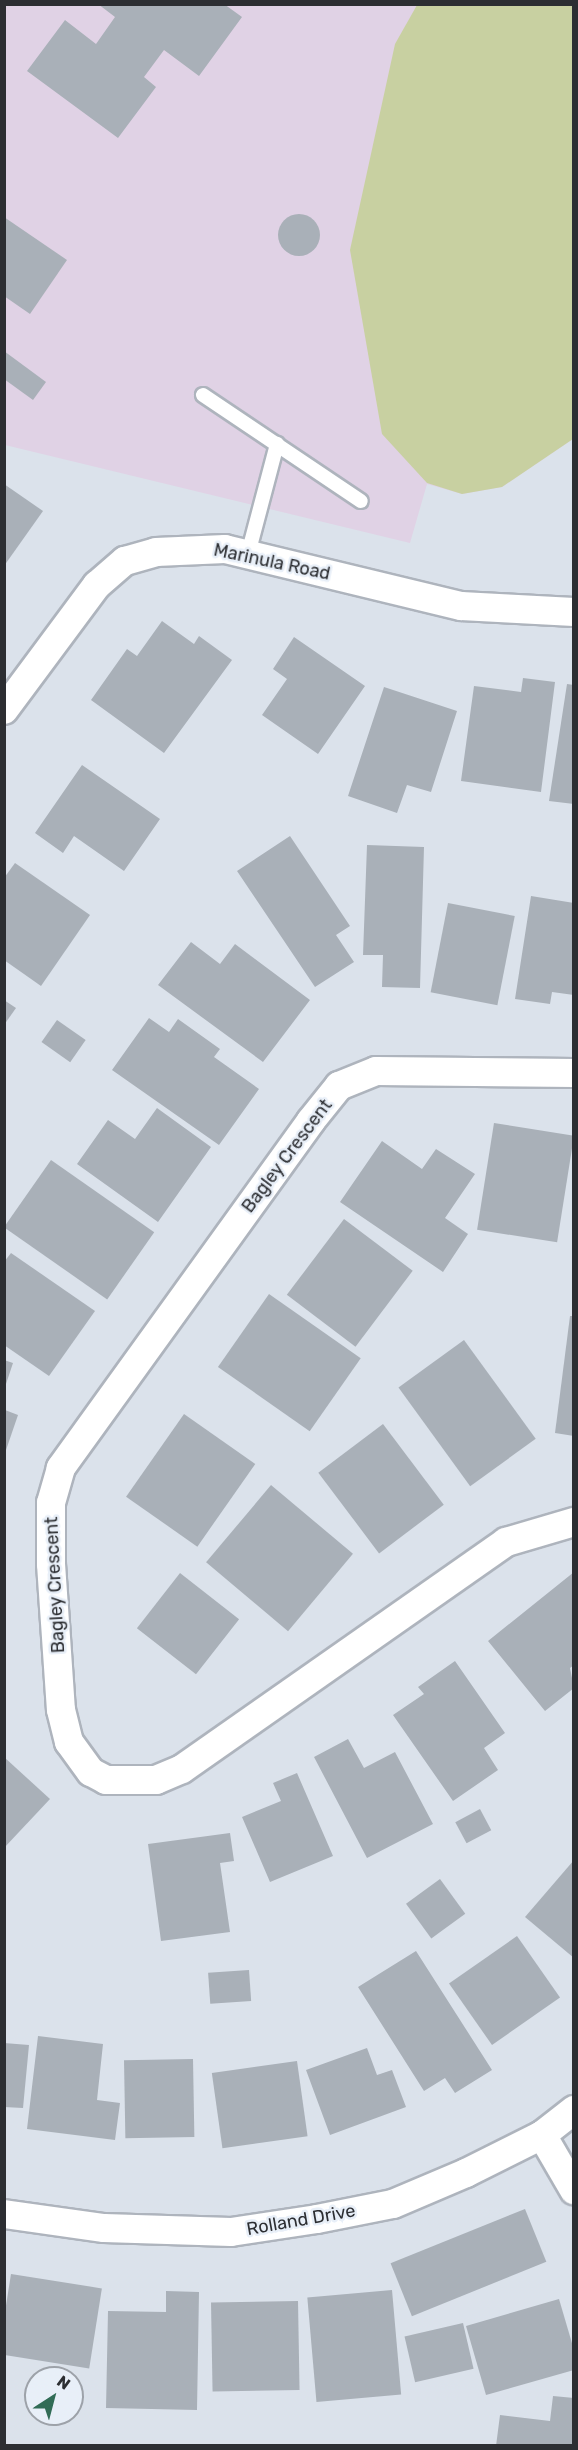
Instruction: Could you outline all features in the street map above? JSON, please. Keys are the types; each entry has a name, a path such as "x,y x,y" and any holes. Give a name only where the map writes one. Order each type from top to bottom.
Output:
{"street":[{"name":"Marinula Road","path":"4,710 97,585 125,561 190,547 248,554 461,606 573,612"},
{"name":"Bagley Crescent","path":"573,1073 376,1071 339,1086 315,1115 61,1467 51,1503 51,1564 61,1710 69,1742 91,1772 106,1780 156,1780 182,1768 506,1542 573,1522"},
{"name":"Rolland Drive","path":"4,2214 104,2228 231,2232 393,2204 542,2134 573,2110"},
{"path":"542,2134 573,2190"}],"lane":[{"path":"203,395 361,501"},
{"path":"248,554 277,444"}],"shaded area":[{"path":"5,5 573,5 573,439 502,487 462,494 427,484 410,543 5,445"}],"green space":[{"path":"417,5 573,5 573,439 502,487 462,494 427,483 382,434 350,250 395,44"}],"building":[{"path":"98,4 224,4 242,17 199,76 164,50 144,77 156,87 118,138 27,71 65,20 96,44 115,17"},
{"path":"299,214 314,220 320,235 314,250 299,256 284,250 278,235 284,220"},
{"path":"4,217 67,260 30,314 4,296"},
{"path":"4,351 46,382 33,400 4,379"},
{"path":"4,484 43,511 4,566"},
{"path":"162,621 194,644 199,636 232,660 164,753 91,700 127,649 137,656"},
{"path":"294,637 365,686 318,754 262,715 287,679 273,669"},
{"path":"523,678 555,682 541,792 461,781 474,686 521,692"},
{"path":"567,684 574,685 574,804 549,801"},
{"path":"384,687 457,711 431,792 407,785 397,813 348,796"},
{"path":"82,765 160,819 124,871 74,836 63,853 35,833"},
{"path":"290,836 350,926 336,935 354,962 315,987 237,871"},
{"path":"367,845 424,847 420,988 382,987 383,955 363,955"},
{"path":"15,863 90,915 41,986 4,960 4,878"},
{"path":"531,896 574,903 574,995 552,992 550,1004 515,999"},
{"path":"448,903 515,916 497,1005 431,992"},
{"path":"191,942 220,964 235,944 310,1000 263,1062 158,985"},
{"path":"4,1000 16,1008 4,1025"},
{"path":"149,1018 169,1032 178,1019 220,1049 214,1057 259,1089 219,1145 112,1070"},
{"path":"57,1020 86,1040 70,1062 42,1042"},
{"path":"157,1108 211,1147 158,1222 77,1164 108,1120 135,1139"},
{"path":"494,1123 574,1136 557,1242 477,1230"},
{"path":"382,1141 422,1169 436,1149 475,1174 445,1218 468,1234 443,1272 340,1202"},
{"path":"51,1160 154,1232 107,1299 4,1227"},
{"path":"344,1219 413,1271 356,1347 287,1295"},
{"path":"11,1253 95,1311 49,1376 4,1345 4,1262"},
{"path":"269,1294 361,1358 310,1431 218,1367"},
{"path":"570,1316 574,1316 574,1436 555,1433"},
{"path":"464,1340 536,1439 470,1486 398,1388"},
{"path":"4,1360 13,1363 5,1387 4,1387"},
{"path":"5,1410 18,1415 5,1453"},
{"path":"184,1414 255,1464 197,1547 126,1497"},
{"path":"383,1424 444,1505 379,1553 318,1473"},
{"path":"271,1485 353,1554 288,1631 206,1562"},
{"path":"574,1572 574,1665 570,1668 574,1688 545,1711 488,1641"},
{"path":"180,1573 239,1619 196,1674 137,1628"},
{"path":"455,1661 505,1733 484,1748 498,1770 453,1801 393,1715 424,1694 418,1687"},
{"path":"348,1739 364,1768 395,1752 433,1824 367,1858 314,1757"},
{"path":"4,1757 50,1799 4,1848"},
{"path":"297,1773 333,1856 270,1882 242,1817 281,1801 273,1783"},
{"path":"480,1809 491,1830 467,1843 455,1822"},
{"path":"230,1833 234,1861 220,1863 230,1932 161,1941 148,1844"},
{"path":"574,1860 574,1958 525,1917"},
{"path":"440,1879 465,1914 431,1938 406,1904"},
{"path":"517,1936 560,1997 492,2045 449,1984"},
{"path":"416,1951 492,2070 455,2093 445,2078 424,2091 358,1987"},
{"path":"249,1970 251,2001 210,2004 208,1973"},
{"path":"38,2036 103,2044 97,2100 120,2103 115,2140 27,2129"},
{"path":"4,2043 29,2045 23,2108 4,2107"},
{"path":"367,2048 377,2075 392,2070 406,2107 330,2135 306,2070"},
{"path":"193,2059 194,2137 125,2138 124,2060"},
{"path":"297,2061 308,2136 222,2148 212,2073"},
{"path":"525,2209 546,2262 412,2316 391,2263"},
{"path":"11,2274 102,2288 89,2368 4,2355 4,2318"},
{"path":"392,2290 401,2395 316,2402 307,2297"},
{"path":"166,2291 199,2292 197,2410 106,2408 108,2311 166,2312"},
{"path":"559,2299 574,2350 574,2370 486,2395 466,2326"},
{"path":"298,2301 300,2390 213,2392 211,2303"},
{"path":"463,2323 474,2369 415,2382 405,2336"},
{"path":"553,2396 574,2398 574,2446 496,2446 500,2415 550,2421"}]}
